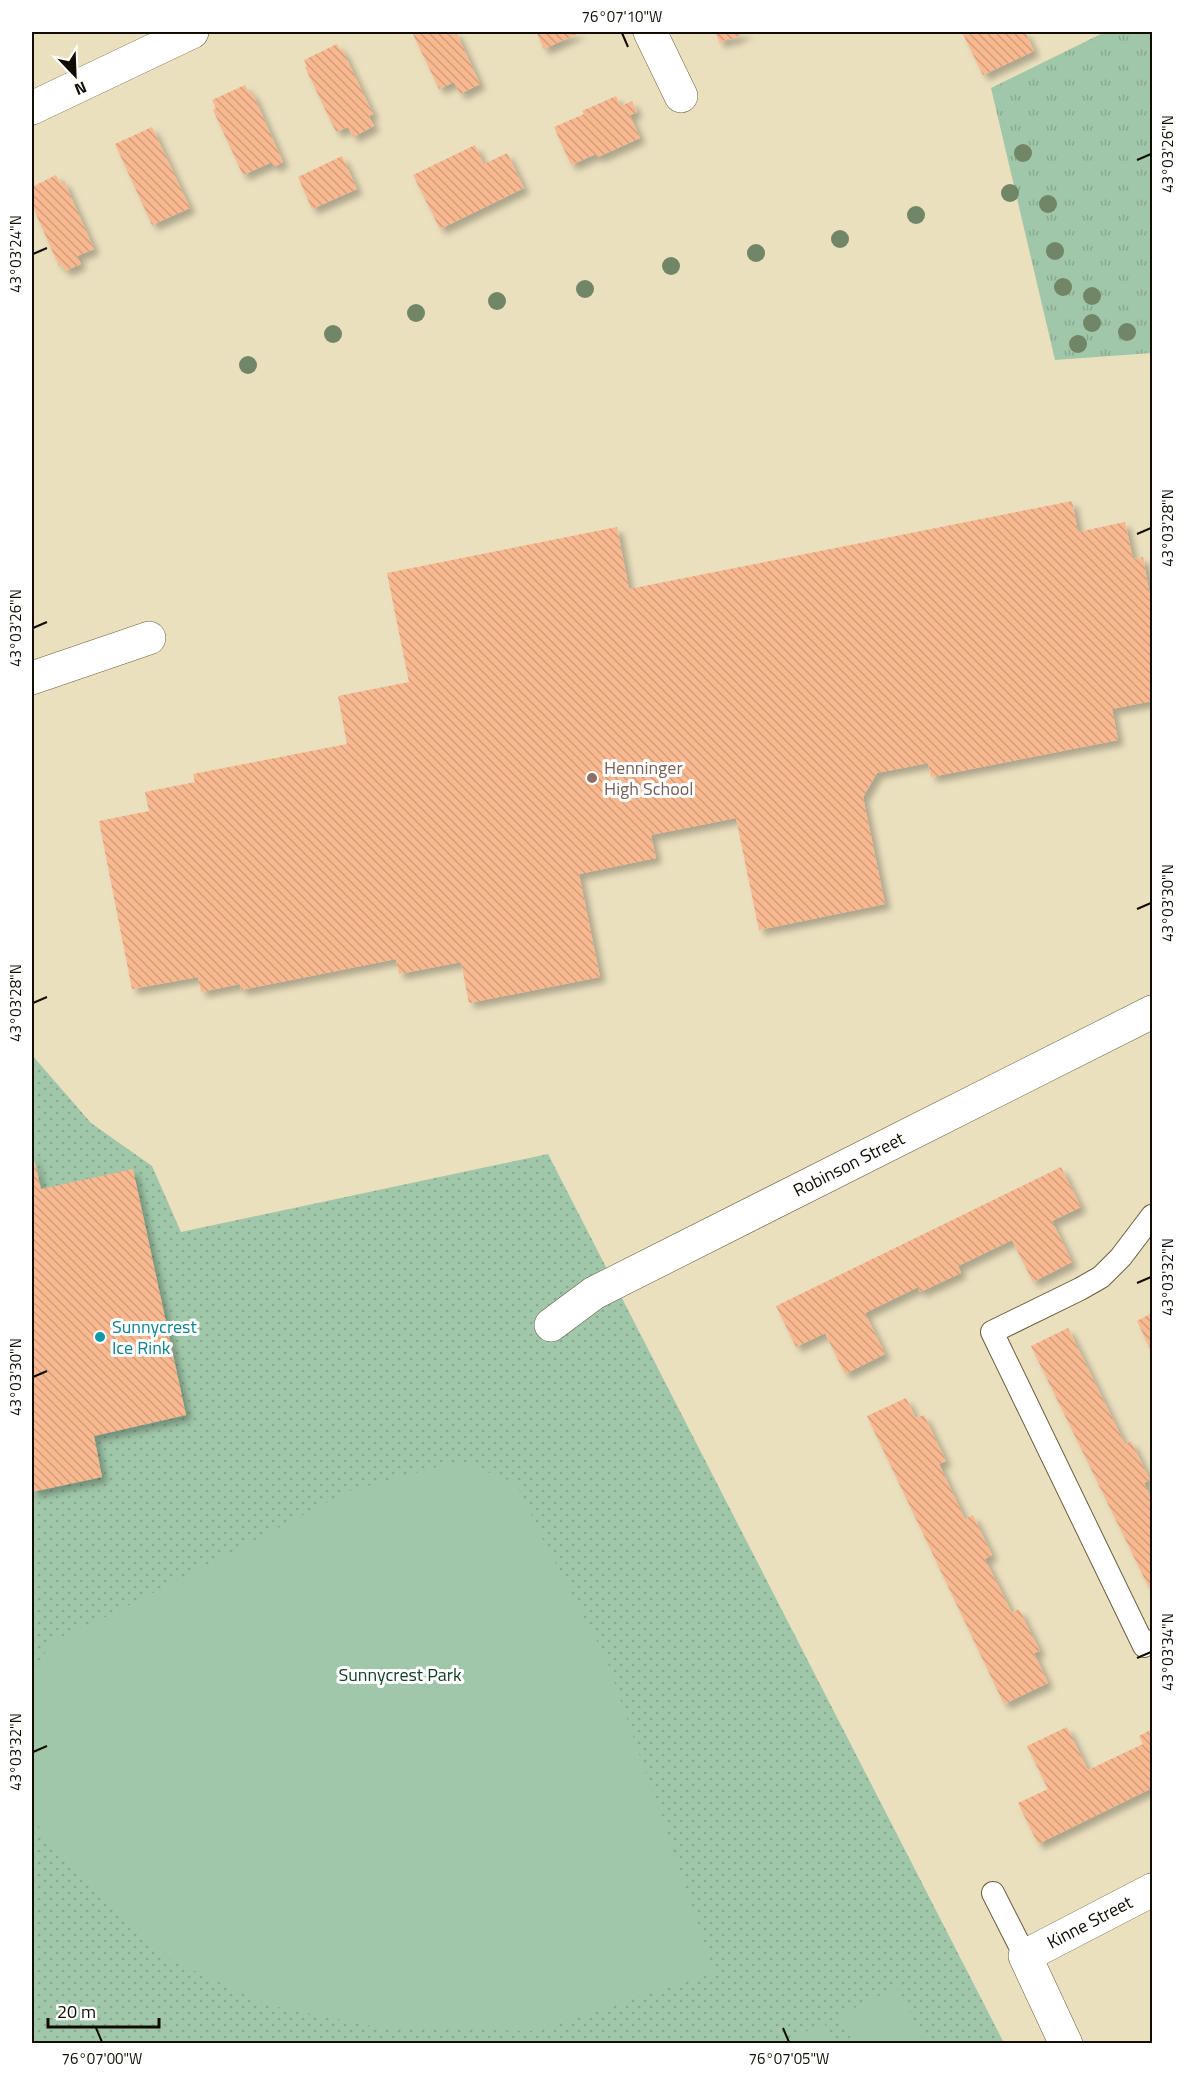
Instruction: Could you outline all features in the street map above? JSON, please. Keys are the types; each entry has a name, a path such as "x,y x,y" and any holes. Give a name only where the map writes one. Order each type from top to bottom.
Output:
{"street":[{"path":"32,108 192,32"},
{"path":"650,32 681,96"},
{"path":"32,678 149,638"},
{"name":"Robinson Street","path":"551,1325 594,1293 1152,1012"},
{"name":"Kinne Street","path":"1025,1956 1152,1890"},
{"path":"1025,1956 1066,2043"}],"lane":[{"path":"1152,1215 1121,1257 1101,1277 992,1332 1144,1646 1152,1641"},
{"path":"993,1893 1025,1956"}],"green space":[{"path":"1105,32 1152,32 1152,353 1055,360 991,88"},
{"name":"Sunnycrest Park","path":"32,1055 91,1123 152,1166 181,1232 548,1154 1004,2043 32,2043"},
{"path":"459,1461 516,1483 545,1544 606,1658 715,1973 535,2031 382,2028 268,2005 171,1960 46,1839 32,1815 32,1674 52,1641 114,1613 349,1491"},
{"path":"897,1987 925,2043 853,2043 840,2015"},
{"path":"824,2023 834,2043 782,2043"}],"building":[{"path":"412,32 456,32 480,84 460,94 454,82 439,89"},
{"path":"536,32 581,32 544,49"},
{"path":"715,32 748,32 720,43"},
{"path":"962,32 1025,32 1034,51 983,75"},
{"path":"337,44 340,50 342,49 373,114 369,116 374,126 353,137 348,127 336,132 305,67 307,66 304,60"},
{"path":"245,85 249,93 252,92 283,162 274,167 272,162 243,175 213,110 216,108 212,100"},
{"path":"616,96 621,106 632,101 637,112 630,115 640,138 598,157 596,154 571,165 554,127"},
{"path":"152,127 190,208 152,225 115,144"},
{"path":"475,145 484,164 507,153 524,188 440,229 413,175"},
{"path":"342,156 357,189 312,209 298,177"},
{"path":"56,175 60,183 64,181 94,249 77,256 81,264 65,271 62,264 59,266 32,205 32,187"},
{"path":"1072,501 1078,532 1125,522 1133,559 1143,557 1152,607 1152,701 1112,709 1118,740 931,777 928,763 877,773 863,797 885,904 759,930 736,818 651,835 656,858 579,874 600,977 469,1003 461,962 399,974 396,959 241,990 240,984 201,992 198,977 132,989 99,821 149,811 145,792 195,782 193,774 347,744 338,696 409,682 387,573 617,527 629,589"},
{"name":"Sunnycrest Ice Rink","path":"32,1150 41,1189 133,1169 186,1415 94,1436 102,1477 32,1492"},
{"path":"1061,1167 1081,1207 1052,1221 1072,1262 1033,1282 1012,1240 958,1266 961,1273 920,1292 918,1287 865,1313 885,1354 845,1374 825,1333 796,1347 776,1306"},
{"path":"1152,1313 1152,1353 1137,1321"},
{"path":"1068,1328 1125,1444 1131,1441 1150,1480 1144,1483 1152,1500 1152,1594 1031,1346"},
{"path":"906,1398 916,1418 924,1415 946,1461 939,1464 965,1519 973,1515 992,1555 985,1559 1012,1613 1019,1609 1040,1651 1034,1653 1048,1683 1004,1704 867,1416"},
{"path":"1067,1727 1088,1770 1143,1744 1139,1736 1152,1729 1152,1788 1038,1844 1018,1803 1048,1789 1027,1746"}],"place":[{"name":"Henninger High School","path":"592,778"},
{"name":"Sunnycrest Ice Rink","path":"100,1337"}]}
